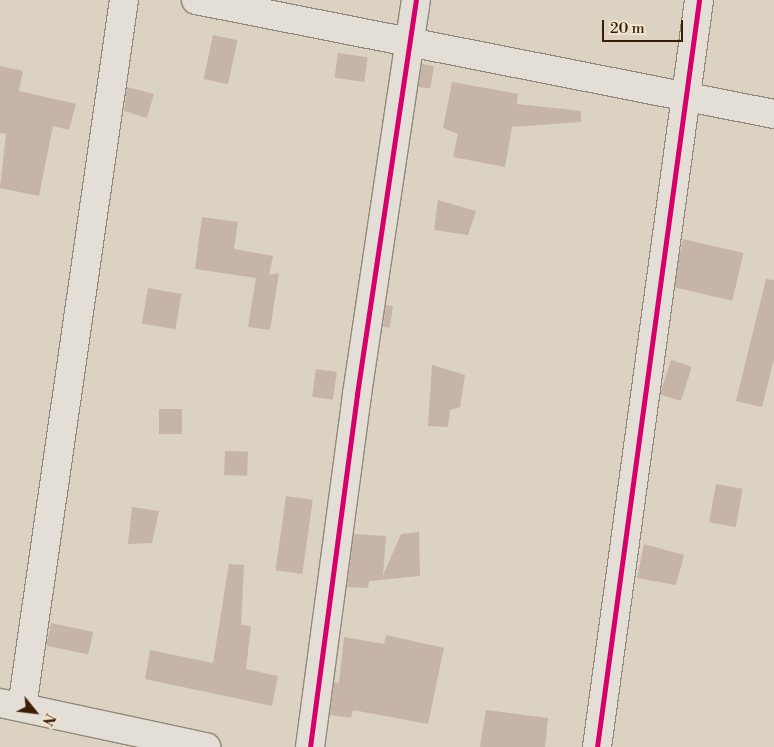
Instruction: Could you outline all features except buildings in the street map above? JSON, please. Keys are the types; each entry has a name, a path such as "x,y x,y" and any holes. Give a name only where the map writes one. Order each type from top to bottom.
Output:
{"street":[{"path":"124,0 11,705 206,747"},
{"path":"196,0 411,44 774,114"},
{"path":"310,747 357,394 411,44 416,0"},
{"path":"596,747 684,96 699,0"}],"cycle path":[{"path":"310,747 357,394 416,0"},
{"path":"597,747 699,0"}]}
